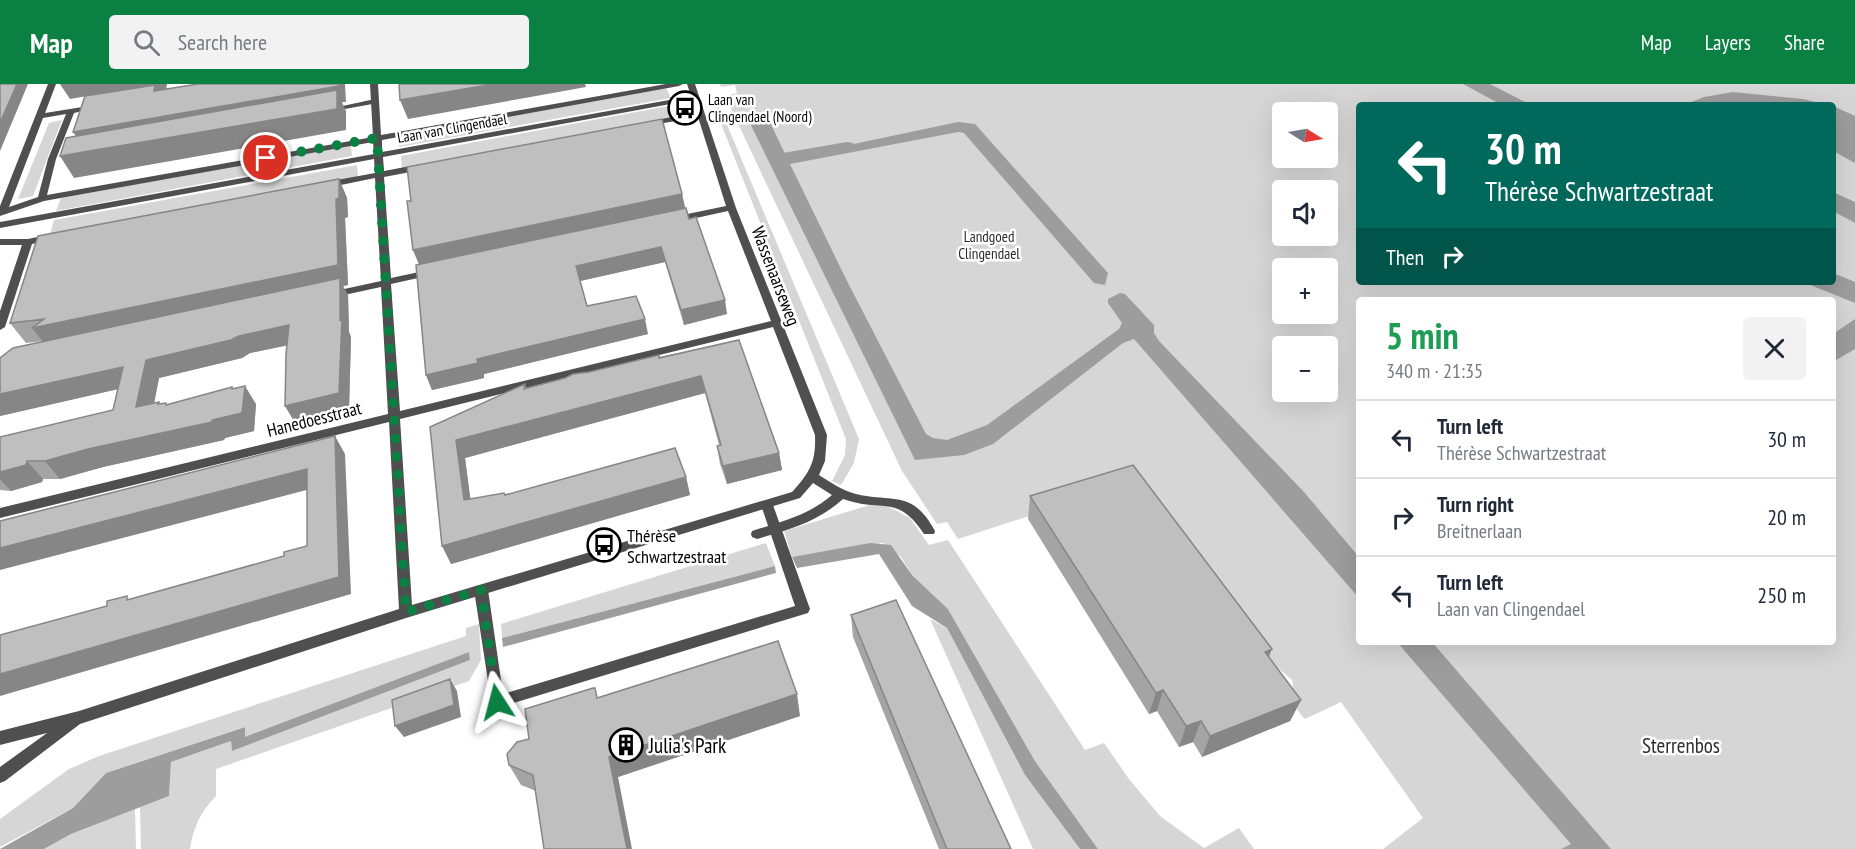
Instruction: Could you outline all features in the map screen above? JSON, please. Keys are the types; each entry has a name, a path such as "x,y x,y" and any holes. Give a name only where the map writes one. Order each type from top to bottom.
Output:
{"street":[{"path":"1,213 52,84"},
{"path":"374,84 406,612"},
{"name":"Laan van Clingendael","path":"1,213 42,199 679,84"},
{"name":"Wassenaarseweg","path":"692,84 731,208 821,435 823,456 812,477"},
{"name":"Laan van Clingendael","path":"0,225 696,97"},
{"path":"317,112 375,101"},
{"path":"40,116 105,105"},
{"path":"42,199 52,159 71,111"},
{"path":"631,127 700,114"},
{"path":"52,159 64,157"},
{"name":"Laan van Clingendael","path":"321,186 436,164"},
{"path":"5,242 18,222 25,204"},
{"path":"662,223 731,208"},
{"path":"5,242 28,242 63,235"},
{"path":"0,327 28,242"},
{"path":"316,298 443,270"},
{"name":"Hanedoesstraat","path":"0,513 776,323"},
{"path":"0,738 79,718 406,612 767,505 796,495 812,477 849,498 884,500 908,506 921,516 929,531"},
{"path":"757,534 826,508 841,494"},
{"path":"481,590 497,702 803,609 767,505"},
{"path":"0,776 79,718"}],"green space":[{"name":"Landgoed Clingendael","path":"720,84 1855,84 1855,849 1573,849 1570,845 1561,849 1383,849 1423,818 1341,702 1305,719 1301,715 1295,701 1292,680 1276,666 1131,483 958,539 947,522 937,524 902,471 725,96 737,93 735,85 721,87"},
{"path":"666,88 671,98 399,147 397,136"},
{"path":"712,101 717,101 859,439 854,463 841,485 832,481 845,455 846,439"},
{"path":"673,105 679,116 402,168 401,156"},
{"path":"62,120 33,196 18,199 49,123"},
{"path":"351,145 352,156 56,211 61,198"},
{"path":"357,165 358,177 50,234 54,220"},
{"path":"880,502 910,518 929,545 948,540 1085,750 1104,743 1129,779 1160,816 1204,848 1239,828 1254,849 1098,849 1035,761 948,609 912,575 901,557 883,543 792,557 784,531"},
{"path":"766,543 775,566 502,638 501,624"},
{"path":"930,619 947,628 1025,775 1080,849 1033,849"},
{"path":"479,624 481,660 469,681 216,769 216,796 198,820 190,849 141,849 140,807 169,796 171,762 231,741 232,750 470,660 469,652 245,738 244,727 106,773 73,808 0,847 0,819 69,769 99,756 466,636 466,628"},
{"path":"135,809 136,849 44,849 71,834"}],"shaded area":[{"path":"1463,84 1490,84 1525,102 1496,102"},
{"path":"1733,92 1816,102 1692,102 1704,97"},
{"path":"1836,107 1855,116 1855,163 1836,153"},
{"path":"765,112 786,156 792,157 958,122 975,124 1108,273 1105,285 1094,283 964,133 958,132 790,164 926,434 933,438 947,440 987,425 1119,329 1122,323 1108,303 1108,299 1120,293 1125,294 1154,325 1154,333 1159,341 1304,492 1356,553 1356,595 1134,339 1123,343 993,444 964,455 915,460 746,115"},
{"path":"1836,193 1855,202 1855,223 1836,213"},
{"path":"1836,274 1855,282 1855,303 1810,285 1836,285"},
{"path":"1855,319 1855,349 1836,360 1836,332"},
{"path":"870,543 891,545 912,575 948,609 1035,761 1098,849 1080,849 1025,775 947,628 912,606 879,554 797,568 792,557"},
{"path":"775,566 776,573 503,647 502,638"},
{"path":"1400,645 1435,645 1611,849 1561,849 1571,844"},
{"path":"469,652 470,660 232,751 231,741 171,762 169,796 71,834 44,849 0,849 73,808 106,773 245,727 245,737"}],"building":[{"path":"0,84 17,84 0,123"},
{"path":"198,84 339,84 339,86 73,132 85,96 155,85 154,91"},
{"path":"399,84 494,84 400,100"},
{"path":"337,90 337,109 60,156 66,138"},
{"path":"662,119 682,194 413,250 407,201 411,201 407,167"},
{"path":"339,179 339,198 336,199 338,265 32,328 44,319 10,323 38,236"},
{"path":"686,208 689,219 696,217 725,300 681,310 661,247 576,266 587,306 636,296 645,319 477,359 478,363 426,375 416,265"},
{"path":"340,278 340,320 342,319 339,393 285,406 289,325 239,336 231,340 146,360 136,407 159,402 158,404 166,403 166,405 232,387 232,389 245,386 242,413 45,461 27,461 26,465 0,472 0,437 113,410 123,367 0,394 0,358 13,348"},
{"path":"739,340 779,453 723,466 717,446 721,445 701,376 456,440 464,500 504,493 505,495 675,448 686,477 442,546 430,427 525,384 524,389 573,374"},
{"path":"335,436 339,577 0,674 0,635 107,606 107,601 127,596 127,600 284,556 284,552 307,546 307,469 0,548 0,521"},
{"path":"1133,465 1272,649 1265,652 1301,700 1210,736 1201,721 1186,726 1163,690 1156,693 1030,496"},
{"path":"896,600 1011,849 947,849 851,615"},
{"name":"Julia's Park","path":"778,641 797,694 609,757 627,849 544,849 533,775 509,765 507,754 517,742 529,739 525,709 593,688 595,688 597,698"},
{"path":"450,679 454,705 395,726 392,700"}],"waterway":[{"path":"777,159 847,147"}],"place":[{"name":"Laan van Clingendael (Noord)","path":"685,108"},
{"name":"Thérèse Schwartzestraat","path":"604,545"},
{"name":"Julia's Park","path":"626,745"}],"route":[{"path":"266,158 377,138 406,612 481,590 497,702"}],"park label":[{"name":"Sterrenbos","path":"1681,745"}]}
